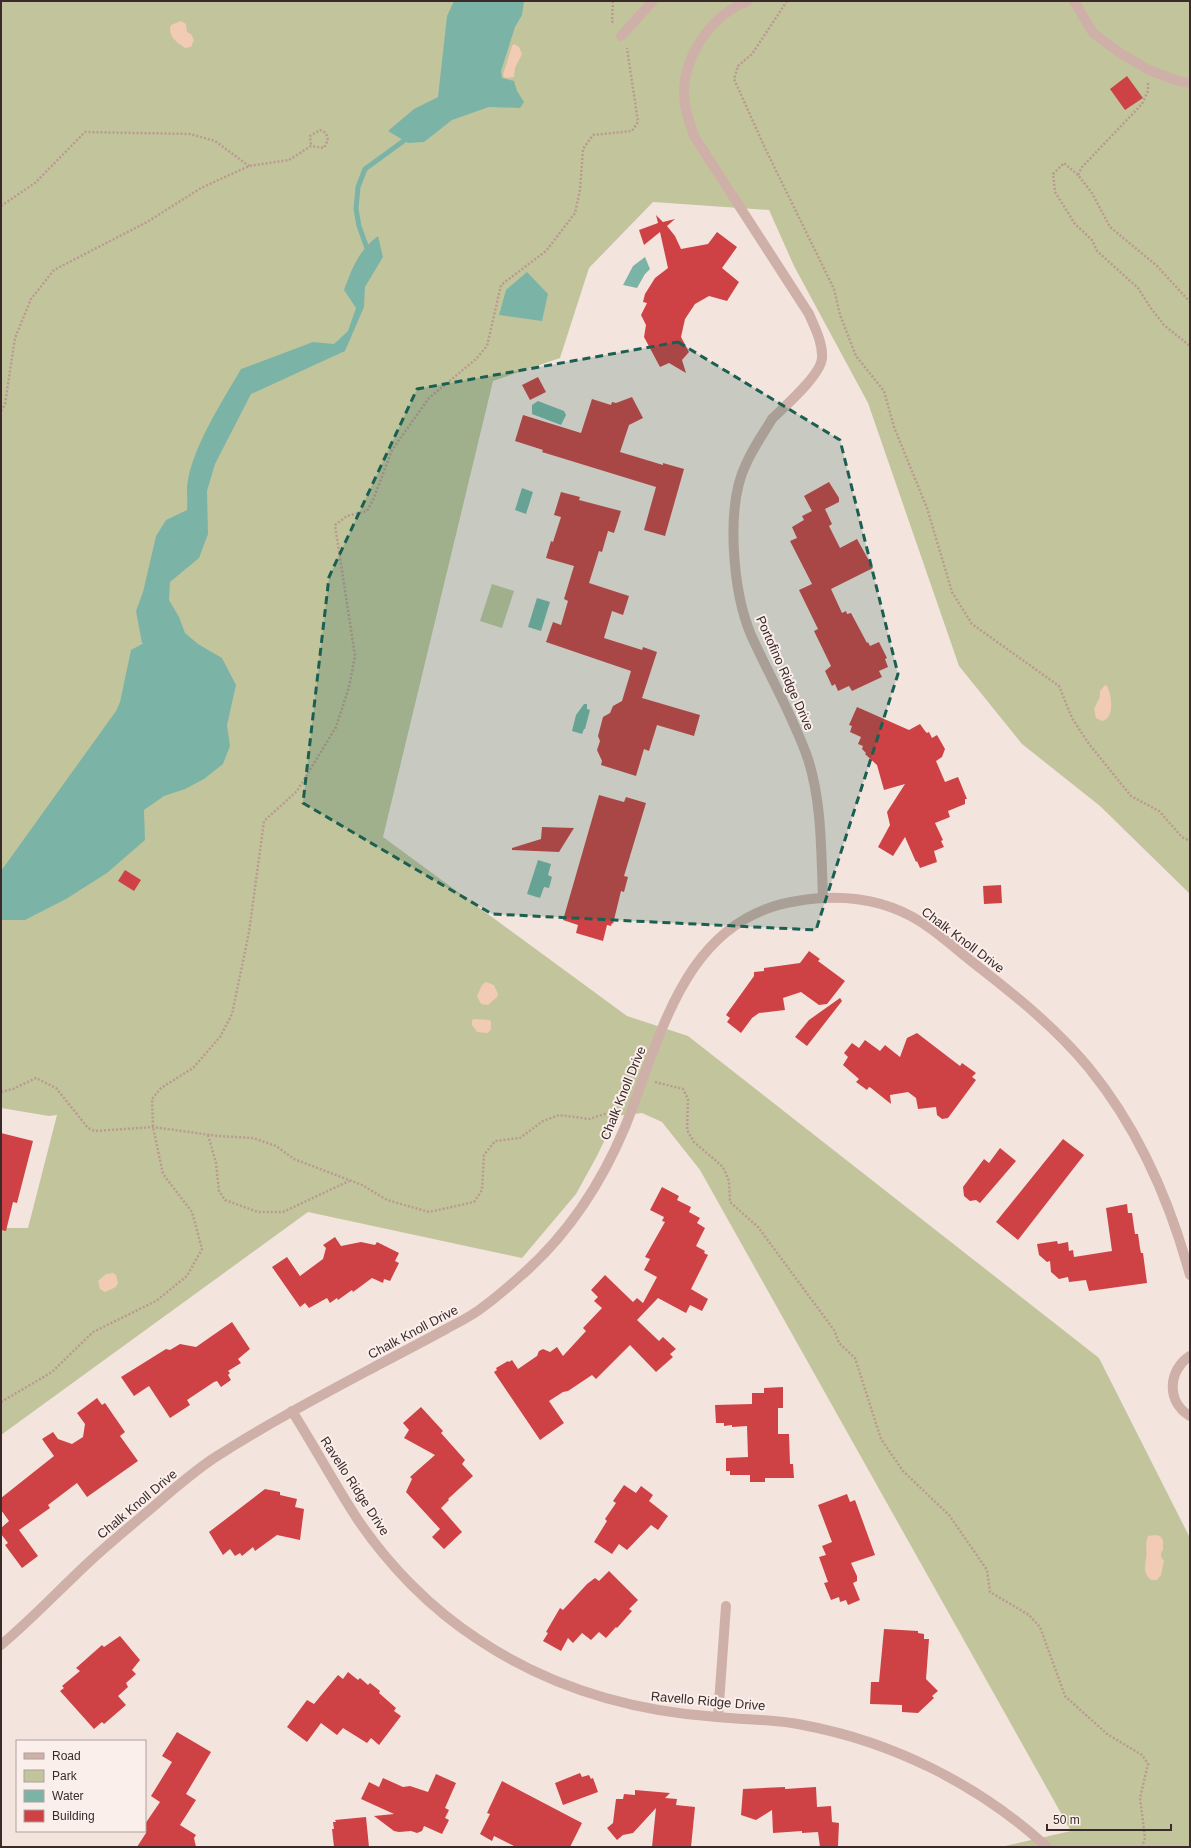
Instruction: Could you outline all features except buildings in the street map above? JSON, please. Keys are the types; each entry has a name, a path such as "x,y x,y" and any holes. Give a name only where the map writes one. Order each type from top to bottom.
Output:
{"street":[{"path":"621,36 653,1"},
{"path":"726,1 735,6"},
{"name":"Portofino Ridge Drive","path":"748,1 735,6 717,20 702,36 692,60 684,88 686,112 694,136 809,314 821,344 822,360 807,384 772,419 746,464 739,488 734,530 736,577 744,614 751,634 796,726 808,761 818,816 824,897"},
{"path":"1074,1 1093,33 1120,53 1149,70 1175,80 1190,83"},
{"name":"Chalk Knoll Drive","path":"1,1646 27,1624 88,1563 209,1461 292,1411 481,1309 526,1271 564,1230 600,1178 624,1128 676,997 703,955 721,935 752,913 788,902 824,897 854,898 899,910 921,923 1024,1002 1053,1030 1089,1069 1122,1116 1144,1155 1173,1219 1190,1275"},
{"path":"1190,1356 1183,1360 1176,1370 1173,1381 1173,1393 1177,1403 1184,1412 1190,1416"},
{"name":"Ravello Ridge Drive","path":"292,1411 356,1518 384,1554 418,1591 446,1616 478,1640 512,1661 555,1682 598,1697 642,1708 718,1717 764,1719 803,1725 845,1734 914,1759 951,1778 987,1800 1024,1826 1047,1847"},
{"path":"718,1717 726,1606"}],"path":[{"path":"1,1402 52,1372 93,1332 156,1301 187,1276 202,1249 192,1212 163,1174 153,1126 152,1099 161,1088 193,1068 220,1037 232,1014 249,932 264,821 297,791 336,727 349,687 355,656 342,580 335,525 347,516 367,511 374,500 392,450 429,398 476,359 487,346 501,285 546,251 575,213 580,190 583,149 593,135 632,131 638,122 627,45 612,21 613,1"},
{"path":"787,1 752,54 738,66 734,79 764,146 834,289 840,315 856,356 884,391 894,427 927,508 952,592 972,624 1059,686 1072,718 1089,744 1131,796 1159,811 1182,837 1190,841"},
{"path":"1078,175 1082,167 1142,104 1148,91 1149,70"},
{"path":"1,411 5,404 16,338 31,298 54,270 147,222 201,188 249,166 288,160 311,146 324,148 328,140 326,133 320,130 310,136 311,146"},
{"path":"1,206 35,183 86,132 190,134 214,141 249,166"},
{"path":"1190,302 1158,266 1110,227 1092,193 1078,175 1064,163 1053,174 1055,192 1075,224 1092,240 1097,251 1138,288 1164,325 1190,346"},
{"path":"1,1092 36,1078 56,1088 88,1128 95,1131 153,1126 208,1135 253,1138 276,1146 294,1159 362,1186 387,1200 429,1212 474,1202 482,1190 484,1155 495,1141 520,1138 543,1121 559,1115 589,1118 620,1109"},
{"path":"653,1081 683,1089 688,1099 687,1130 694,1142 724,1167 729,1181 730,1202 758,1227 834,1330 839,1343 855,1358 881,1439 903,1471 949,1515 987,1570 990,1592 1029,1615 1040,1627 1065,1696 1107,1734 1142,1755 1148,1764 1140,1798 1145,1838 1142,1847"},
{"path":"208,1135 216,1163 219,1191 225,1200 258,1212 283,1212 349,1181"}],"highlighted area":[{"path":"678,342 840,440 898,674 816,930 492,914 303,803 329,577 417,389"}],"green space":[{"path":"1,1 1190,1 1190,894 1100,806 1022,744 959,666 868,403 794,266 769,210 653,202 589,268 560,358 493,381 383,837 627,1016 688,1036 1099,1358 1190,1538 1190,1847 1001,1847 1071,1831 700,1170 662,1122 642,1113 616,1116 597,1156 576,1194 522,1258 308,1212 1,1435 1,1228 28,1228 57,1115 49,1116 1,1108"},
{"path":"492,584 514,591 502,628 480,621"}],"sand":[{"path":"181,21 186,24 187,32 191,34 194,40 191,47 185,48 176,41 170,32 171,25"},
{"path":"514,44 519,47 522,54 515,68 514,77 505,78 503,75 512,46"},
{"path":"1105,685 1109,690 1111,711 1109,716 1102,721 1096,718 1094,709 1100,697 1100,691"},
{"path":"486,982 494,985 498,994 497,997 488,1005 481,1004 477,996 482,985"},
{"path":"472,1020 491,1021 491,1029 488,1033 477,1032 472,1025"},
{"path":"113,1273 116,1275 118,1283 116,1287 105,1292 100,1289 98,1281 106,1274"},
{"path":"1148,1536 1160,1536 1163,1540 1161,1557 1164,1561 1161,1575 1157,1580 1151,1580 1145,1570 1146,1543"}],"water":[{"path":"454,1 524,1 522,15 515,27 501,71 502,78 514,81 517,91 524,102 520,108 489,107 452,120 424,142 408,143 388,131 414,109 438,97 447,16"},
{"path":"378,236 383,257 365,287 364,307 345,351 251,394 215,464 207,491 208,534 199,558 170,582 169,600 179,617 185,633 198,644 222,658 236,685 227,725 230,746 223,764 204,779 185,789 164,796 144,810 145,840 107,873 66,899 25,920 1,920 1,871 116,711 120,702 131,650 144,643 142,643 136,611 143,592 156,536 166,520 187,510 187,483 191,466 196,452 218,409 241,369 313,342 334,344 348,331 356,308 344,290 353,267 361,253 371,241"},
{"path":"645,257 650,269 645,274 637,288 623,285 633,266"},
{"path":"527,272 548,294 542,321 499,315 506,290"},
{"path":"538,401 564,411 566,415 561,425 532,414 532,405"},
{"path":"522,488 533,492 526,514 515,510"},
{"path":"537,598 550,602 541,631 528,627"},
{"path":"584,704 587,704 587,709 590,710 585,729 582,734 572,731 576,715"},
{"path":"538,860 551,864 548,875 552,877 549,888 544,887 540,898 527,894"}],"waterway":[{"path":"368,251 359,226 356,209 358,187 365,169 409,137"}]}
